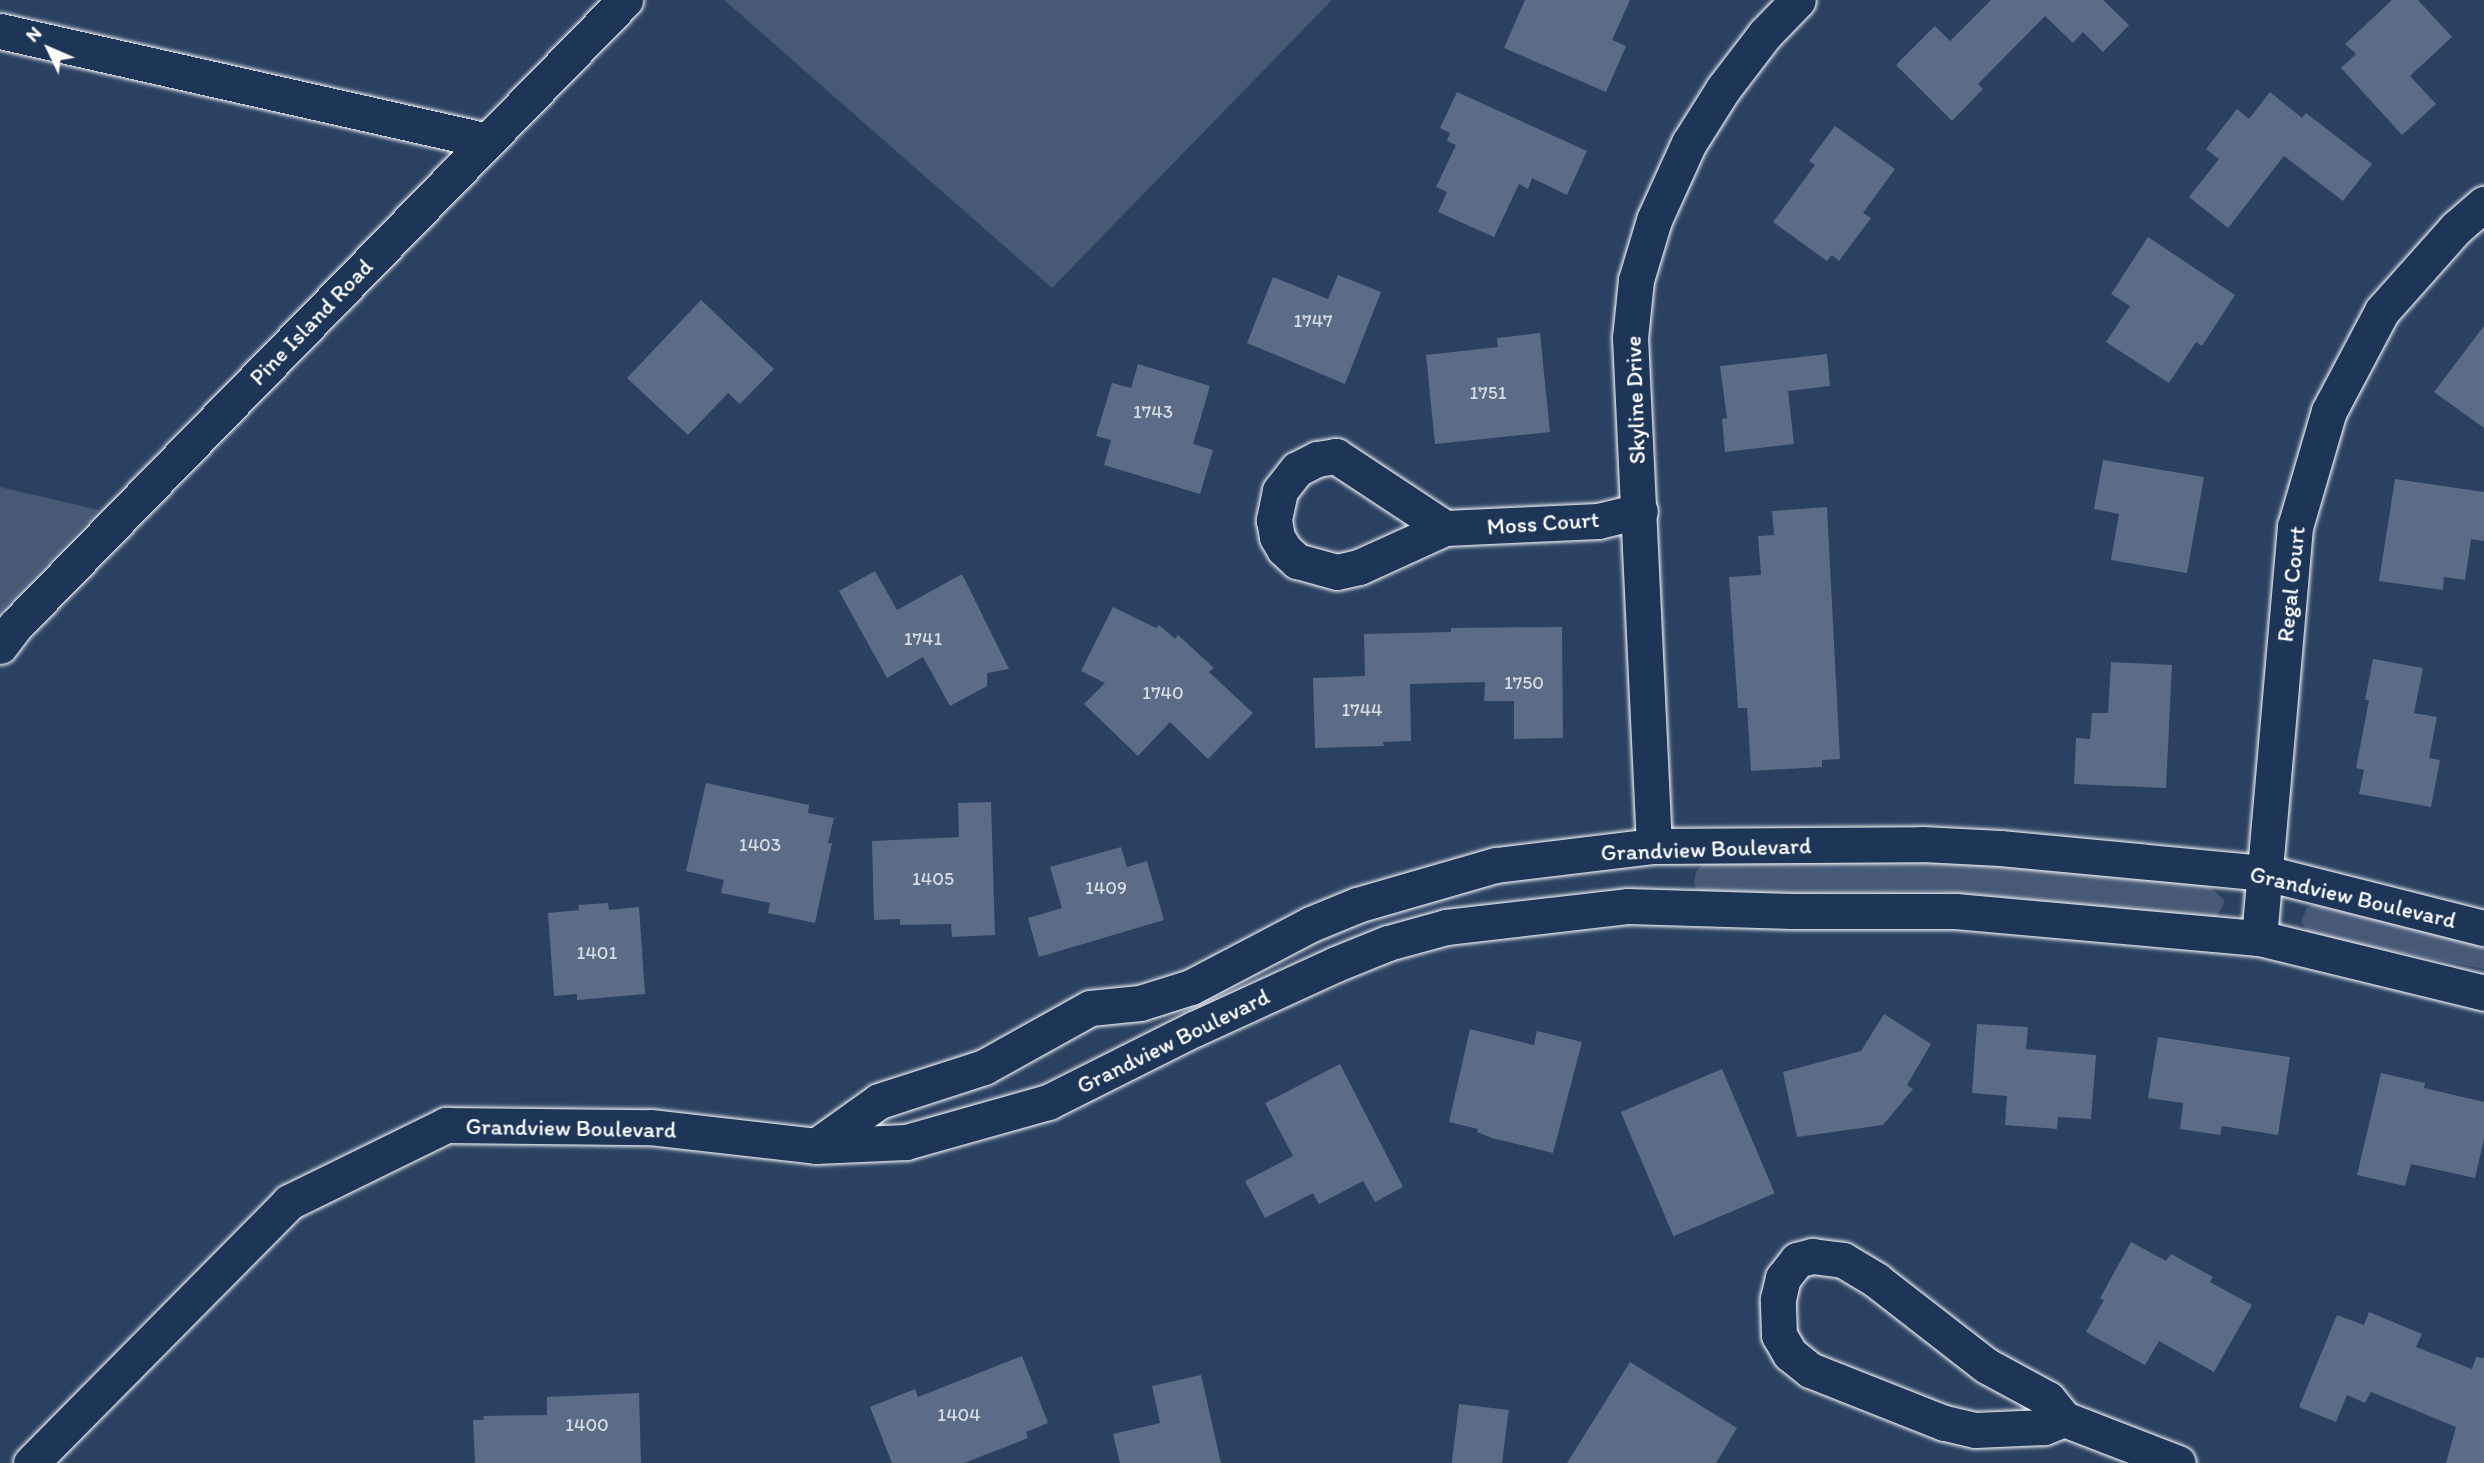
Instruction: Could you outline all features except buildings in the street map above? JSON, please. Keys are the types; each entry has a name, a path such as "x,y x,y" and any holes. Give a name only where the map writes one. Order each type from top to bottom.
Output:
{"street":[{"name":"Pine Island Road","path":"5,631 625,0"},
{"name":"Skyline Drive","path":"1654,846 1630,338 1636,280 1651,232 1689,143 1723,89 1765,34 1798,0"},
{"path":"0,31 487,141"},
{"name":"Regal Court","path":"2259,938 2295,527 2329,411 2382,311 2456,228 2484,204"},
{"name":"Moss Court","path":"1445,528 1598,521 1640,511"},
{"name":"Grandview Boulevard","path":"816,1146 878,1101 984,1067 1090,1008 1140,1003 1191,987 1311,924 1357,905 1496,864 1654,846 1922,844 2266,873 2484,928"},
{"name":"Grandview Boulevard","path":"31,1463 289,1202 446,1125 650,1127 816,1146 906,1142 1048,1102 1194,1029 1336,964 1388,943 1446,927 1648,905 1792,911 1955,911 2259,938 2484,993"},
{"path":"2064,1419 2044,1427 1975,1430 1944,1423 1810,1370 1790,1354 1779,1335 1778,1299 1783,1278 1797,1260 1812,1256 1843,1260 1876,1280 1987,1366 2048,1399 2064,1419 2178,1463"}],"shaded area":[{"path":"724,0 1332,0 1052,288"},
{"path":"0,487 99,510 0,612"},
{"path":"1706,861 1962,861 2127,874 2208,885 2225,901 2215,920 2201,921 2106,907 1937,891 1707,894 1696,889 1694,881 1696,872"},
{"path":"2318,903 2484,935 2484,969 2316,936 2308,932 2301,921 2307,908"}]}
